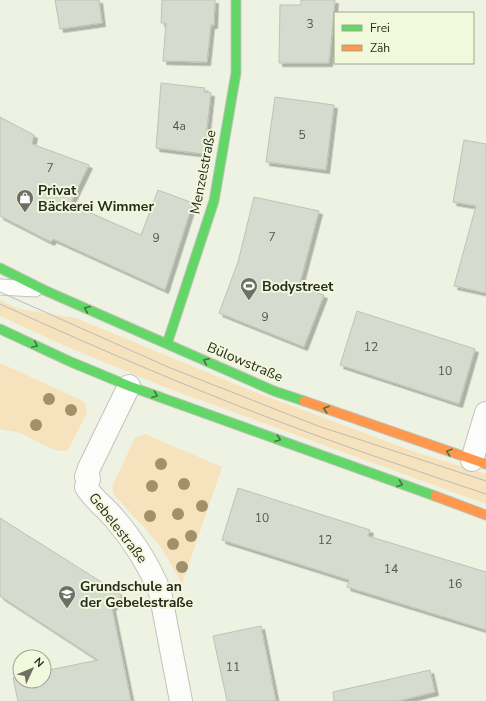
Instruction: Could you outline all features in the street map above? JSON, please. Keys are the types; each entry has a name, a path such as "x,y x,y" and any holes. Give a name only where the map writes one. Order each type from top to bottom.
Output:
{"main road":[{"name":"Menzelstraße","path":"167,344 214,201 236,73 236,0"},
{"name":"Bülowstraße","path":"0,268 44,290 274,391 479,462"},
{"path":"0,329 71,362 129,386 486,515"}],"street":[{"name":"Gebelestraße","path":"129,386 89,468 86,477 89,479 86,487 94,498 128,535 139,550 155,579 160,592 181,701"},
{"path":"479,462 486,413"}],"lane":[{"path":"0,287 44,290"}],"shaded area":[{"path":"0,300 19,309 76,318 247,389 415,452 486,474 486,504 167,388 63,345 0,316"},
{"path":"0,363 85,403 87,413 68,450 63,451 52,449 21,434 0,429"},
{"path":"145,434 222,467 182,584 163,550 114,495 112,487 135,438"}],"building":[{"path":"55,0 99,0 102,23 60,29"},
{"path":"162,0 215,0 214,25 211,25 207,62 163,61 166,23 161,23"},
{"path":"301,0 335,0 329,63 279,63 280,5 301,5"},
{"path":"161,83 205,88 204,92 211,93 204,154 156,148"},
{"path":"275,97 334,105 326,170 266,162"},
{"path":"0,117 34,135 32,144 89,165 70,204 141,235 158,190 193,203 165,290 53,239 51,242 0,216"},
{"path":"464,140 486,144 486,293 454,286 476,206 453,202"},
{"path":"254,197 319,211 299,287 324,295 304,347 219,313 238,262"},
{"path":"357,311 475,349 459,404 340,365"},
{"path":"238,488 370,530 368,536 486,572 486,630 347,587 349,580 222,540"},
{"path":"0,518 122,595 112,608 131,701 18,701 15,689 52,689 52,669 98,660 0,596"},
{"path":"261,626 276,701 227,701 213,636"},
{"path":"430,670 435,692 398,701 334,701 333,692"}],"tram line":[{"path":"0,292 168,367 318,426 486,481"},
{"path":"0,304 117,356 235,405 358,450 486,494"}],"traffic: fast":[{"path":"167,344 214,201 236,73 236,0"},
{"path":"0,268 44,290 274,391 304,401"},
{"path":"0,329 71,362 129,386 435,496"}],"traffic: slow":[{"path":"304,401 486,464"},
{"path":"435,496 486,515"}],"place":[{"name":"Privat Bäckerei Wimmer","path":"25,213"},
{"name":"Bodystreet","path":"249,301"},
{"name":"Grundschule an der Gebelestraße","path":"67,609"}]}
